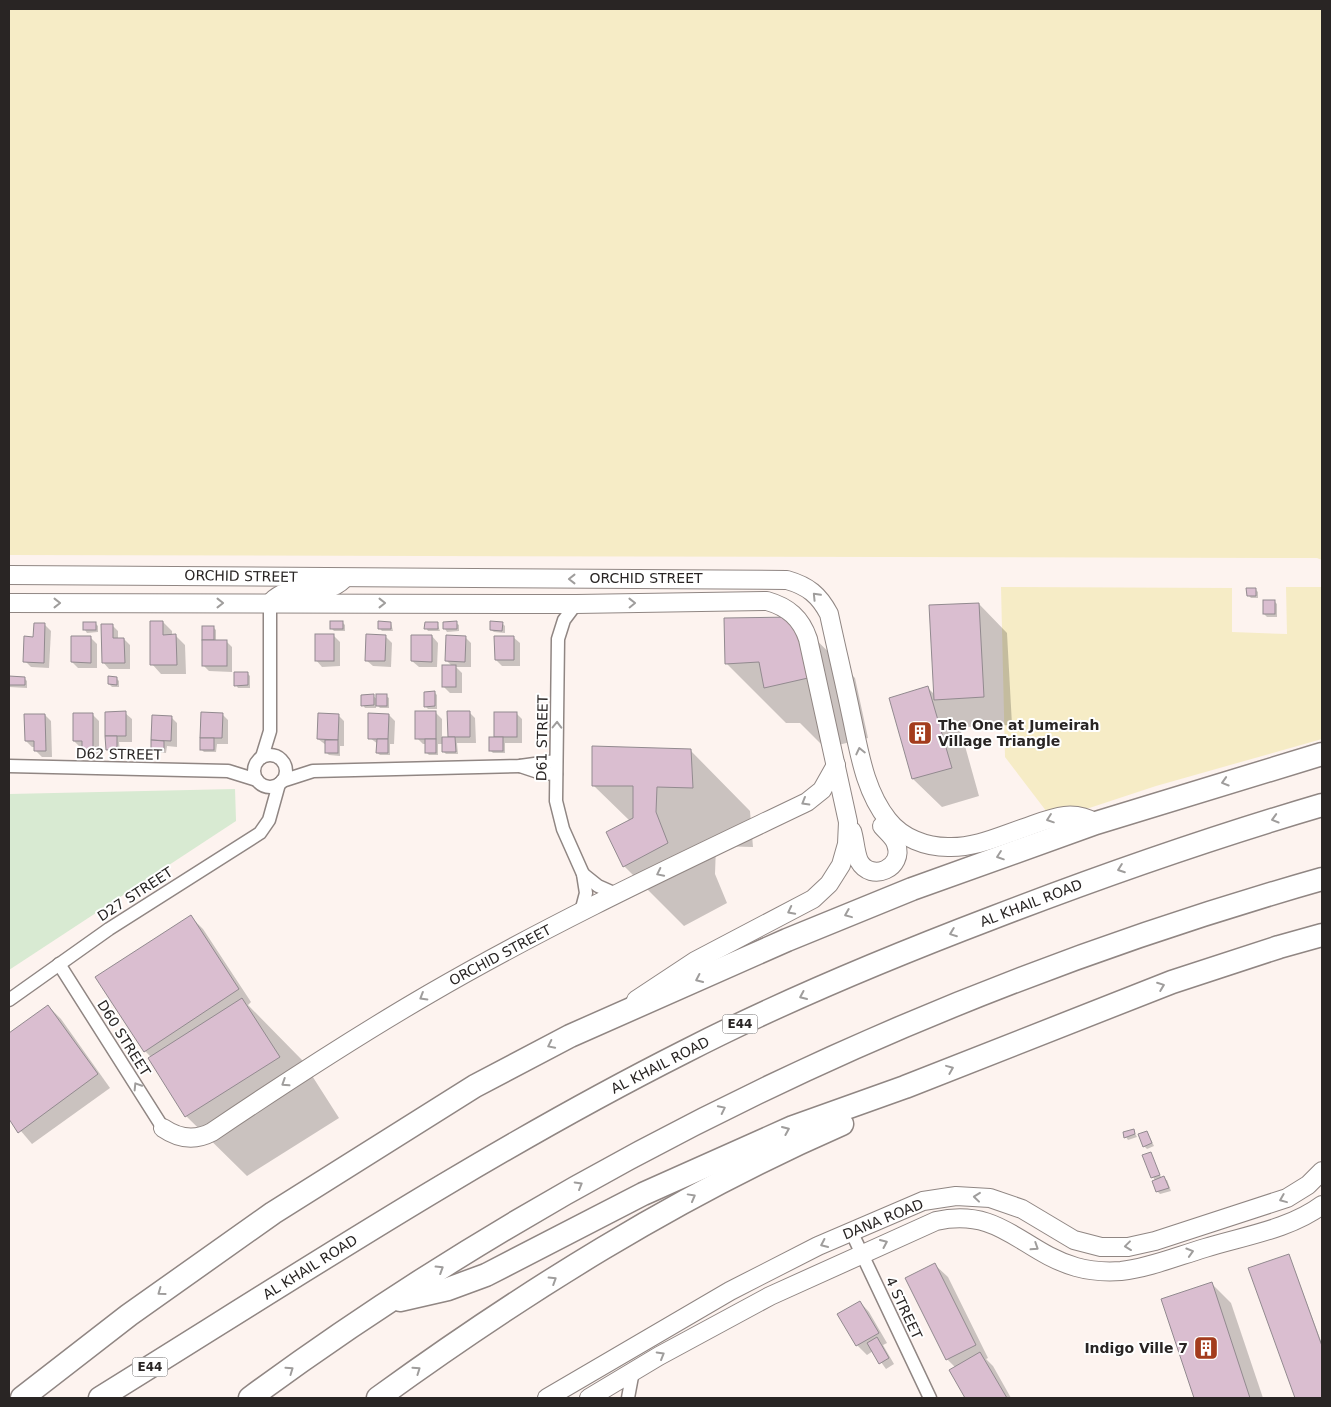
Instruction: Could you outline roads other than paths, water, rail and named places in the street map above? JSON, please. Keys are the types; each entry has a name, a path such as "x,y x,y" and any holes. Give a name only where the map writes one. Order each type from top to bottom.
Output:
{"highway":[{"path":"22,1398 192,1269 326,1178 475,1086 532,1055 617,1015 849,914 975,865 1096,824 1322,754"},
{"name":"AL KHAIL ROAD","path":"100,1398 460,1176 627,1081 732,1028 901,954 1065,890 1196,844 1322,805"},
{"path":"250,1398 389,1302 491,1237 622,1160 689,1125 802,1071 958,1003 1077,957 1211,912 1322,879"},
{"path":"389,1302 448,1289 486,1275 582,1224 698,1168 820,1116 905,1087 1172,982 1279,946 1322,935"},
{"path":"378,1398 483,1325 618,1240 747,1169 863,1114 905,1087"}],"street":[{"name":"ORCHID STREET","path":"9,576 776,578 801,584 812,591 822,601 829,614 865,775 888,820 899,832 913,840 930,845 966,846 1061,815 1080,816 1096,824"},
{"path":"281,782 286,771 270,731 270,603 284,592 324,590 335,586 344,578"},
{"name":"ORCHID STREET","path":"9,603 576,604 767,601 786,608 805,629 846,811 848,833 845,855 836,875 822,892 804,905 675,973 617,1015"},
{"name":"D61 STREET","path":"576,604 564,620 558,639 556,768 558,815 583,874 586,893 581,912"},
{"path":"270,731 254,771 270,811"},
{"path":"259,759 270,755 313,771"},
{"name":"D62 STREET","path":"228,771 259,759"},
{"name":"D62 STREET","path":"9,766 228,771 258,782"},
{"path":"258,782 271,787 313,771 520,766 541,773 556,768"},
{"name":"ORCHID STREET","path":"163,1128 176,1136 191,1138 212,1132 364,1032 505,951 616,894 807,802 822,790 836,766"},
{"path":"846,811 862,865 876,872 891,867 897,858 897,847 872,812 866,794 865,775"},
{"name":"D27 STREET","path":"9,1000 162,894 260,833 267,825 281,782"},
{"path":"583,874 598,886 616,894"},
{"name":"D60 STREET","path":"59,964 163,1128"},
{"name":"DANA ROAD","path":"547,1398 704,1305 774,1268 851,1231 923,1201 948,1196 973,1196 1006,1202 1022,1209 1074,1240 1101,1247 1128,1247 1287,1198 1308,1185 1322,1171"},
{"name":"DANA ROAD","path":"592,1398 633,1371 770,1296 861,1253 936,1221 971,1219 1008,1230 1063,1262 1091,1270 1121,1271 1291,1222 1322,1205"},
{"name":"4 STREET","path":"851,1231 930,1398"},
{"path":"628,1398 633,1371"}],"place":[{"name":"The One at Jumeirah Village Triangle","path":"920,733"},
{"name":"Indigo Ville 7","path":"1206,1348"}]}
